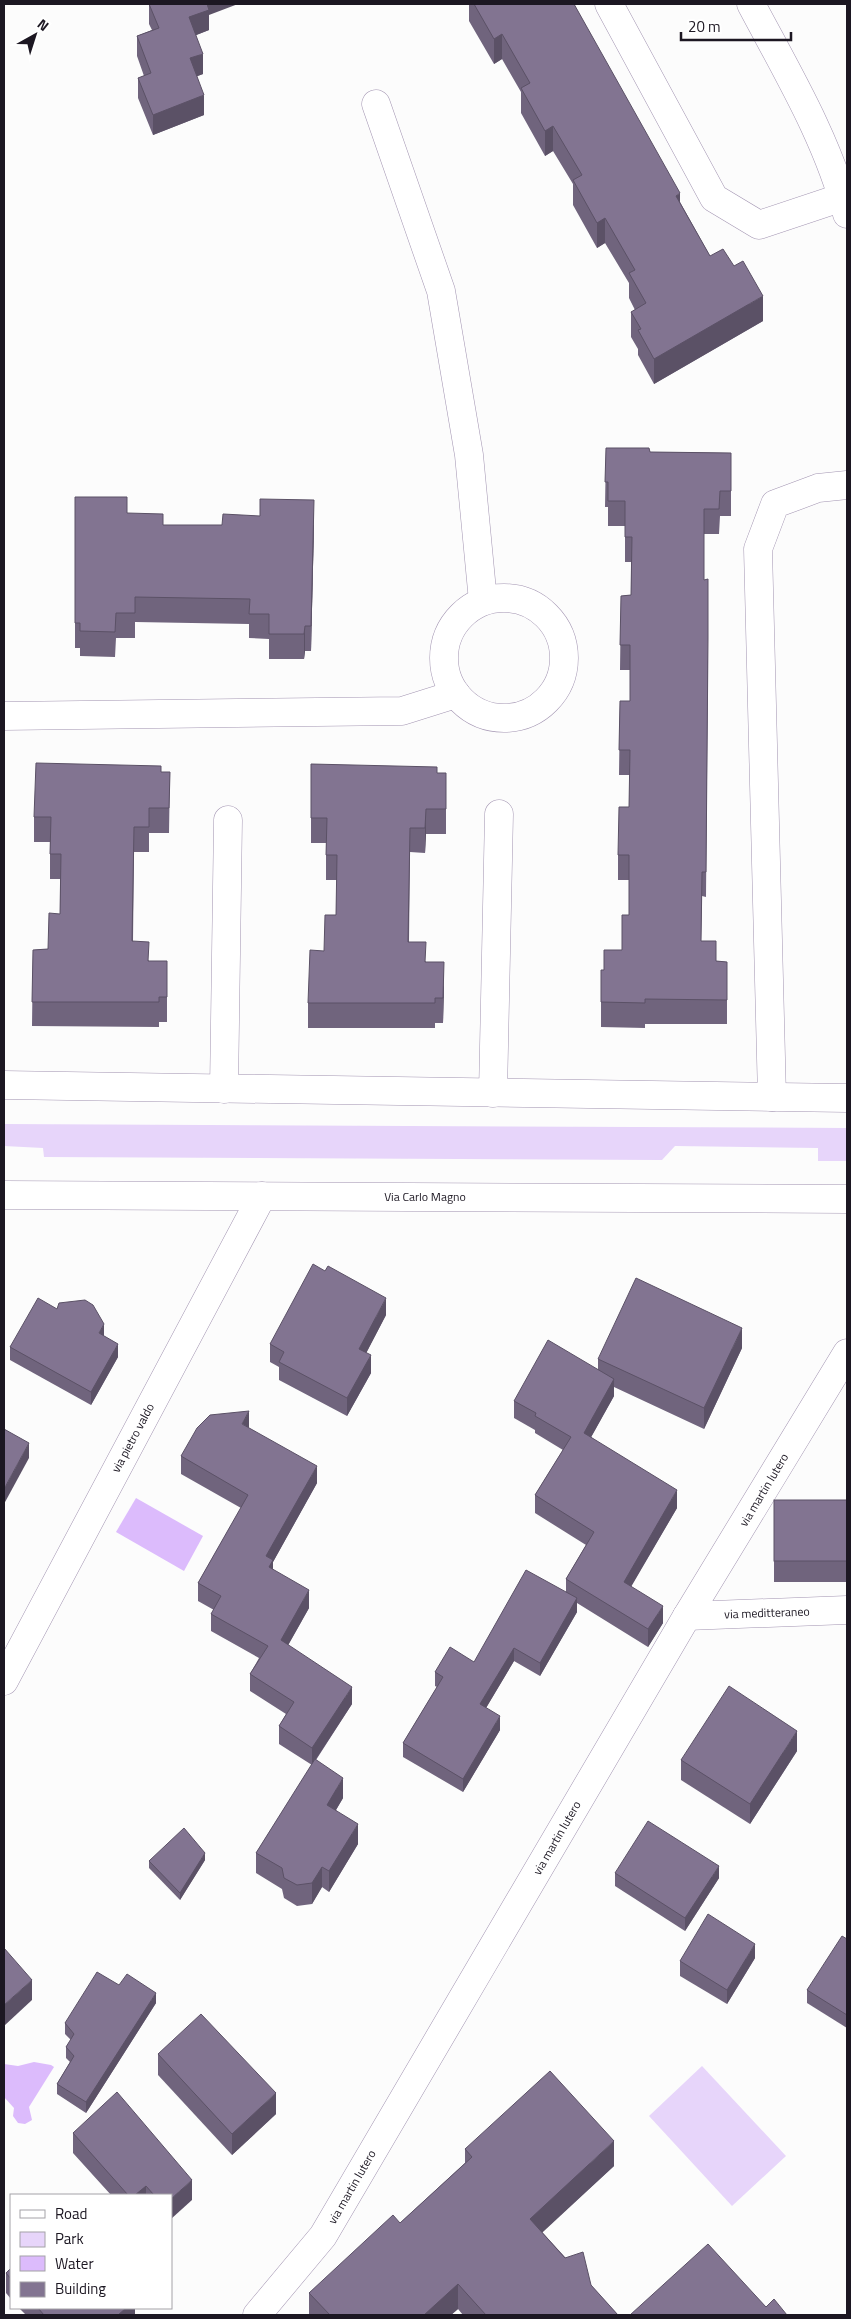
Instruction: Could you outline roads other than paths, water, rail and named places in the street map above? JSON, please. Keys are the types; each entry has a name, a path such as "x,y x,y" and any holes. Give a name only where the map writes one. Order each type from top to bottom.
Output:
{"street":[{"path":"609,4 714,198 759,225 845,206 811,117 751,4"},
{"path":"376,104 442,291 470,455 484,601"},
{"path":"772,1097 758,549 775,504 818,488 847,485"},
{"path":"504,598 523,601 541,611 554,626 560,639 563,666 558,684 545,701 529,712 509,717 490,716 471,708 456,694 447,678 443,659 446,641 454,624 467,610 484,601 504,598"},
{"path":"4,716 402,711 456,694"},
{"path":"493,1093 499,814"},
{"path":"224,1089 228,820"},
{"path":"4,1085 847,1098"},
{"name":"Via Carlo Magno","path":"4,1195 847,1199"},
{"name":"via pietro valdo","path":"4,1681 262,1196"},
{"name":"via martin lutero","path":"257,2315 324,2236 686,1616 847,1353"},
{"name":"via meditteraneo","path":"686,1616 847,1610"}],"water":[{"path":"136,1498 203,1536 184,1571 116,1532"},
{"path":"34,2062 54,2067 29,2107 32,2120 25,2124 18,2123 13,2116 14,2108 4,2097 4,2064 18,2066"}]}
